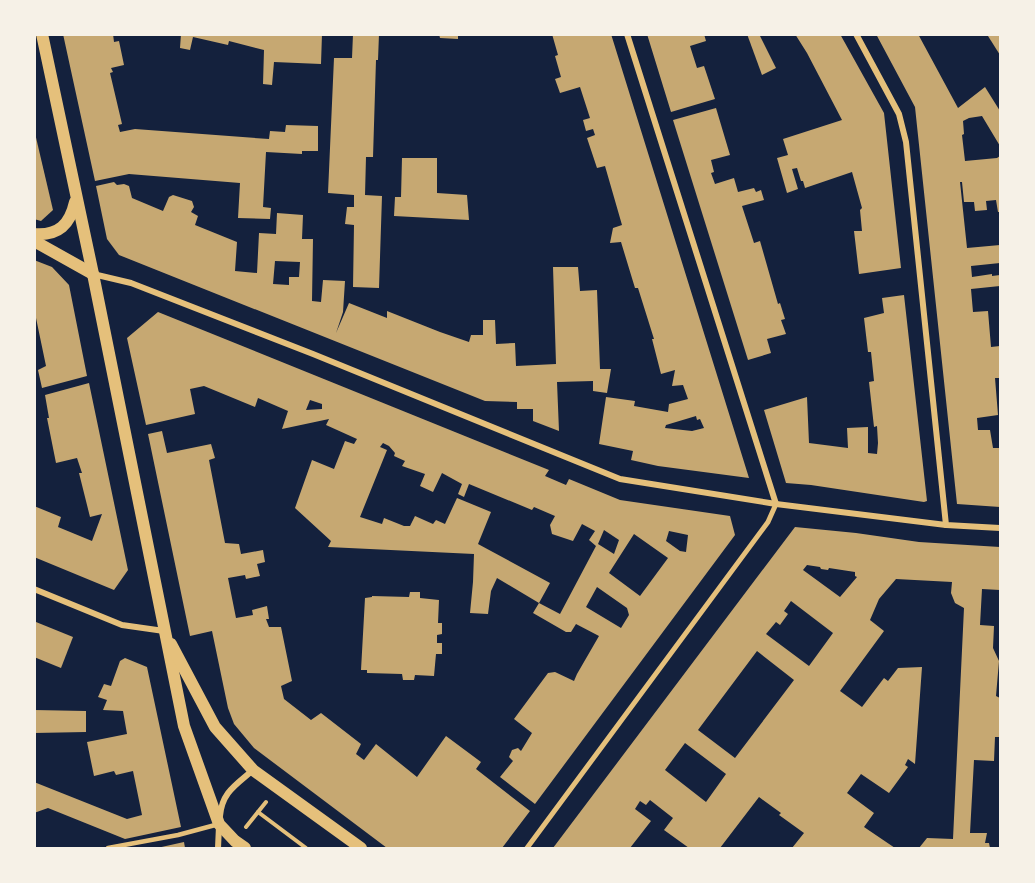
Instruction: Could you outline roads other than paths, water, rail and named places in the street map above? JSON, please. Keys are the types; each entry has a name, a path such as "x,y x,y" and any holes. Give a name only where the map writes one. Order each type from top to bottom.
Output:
{"main road":[{"path":"42,34 184,726 219,824 240,845"},
{"path":"34,234 59,230 73,213 76,198"},
{"path":"34,241 93,274"},
{"path":"164,631 215,727 253,770 361,849"}],"street":[{"path":"527,849 768,522 776,504 627,34"},
{"path":"856,34 898,114 906,142 946,525"},
{"path":"93,274 131,283 313,354 620,479 776,504 946,525 1000,528"},
{"path":"34,589 122,625 164,631"},
{"path":"218,849 221,804 228,792 253,770"}],"lane":[{"path":"108,849 178,836 219,824"}]}
